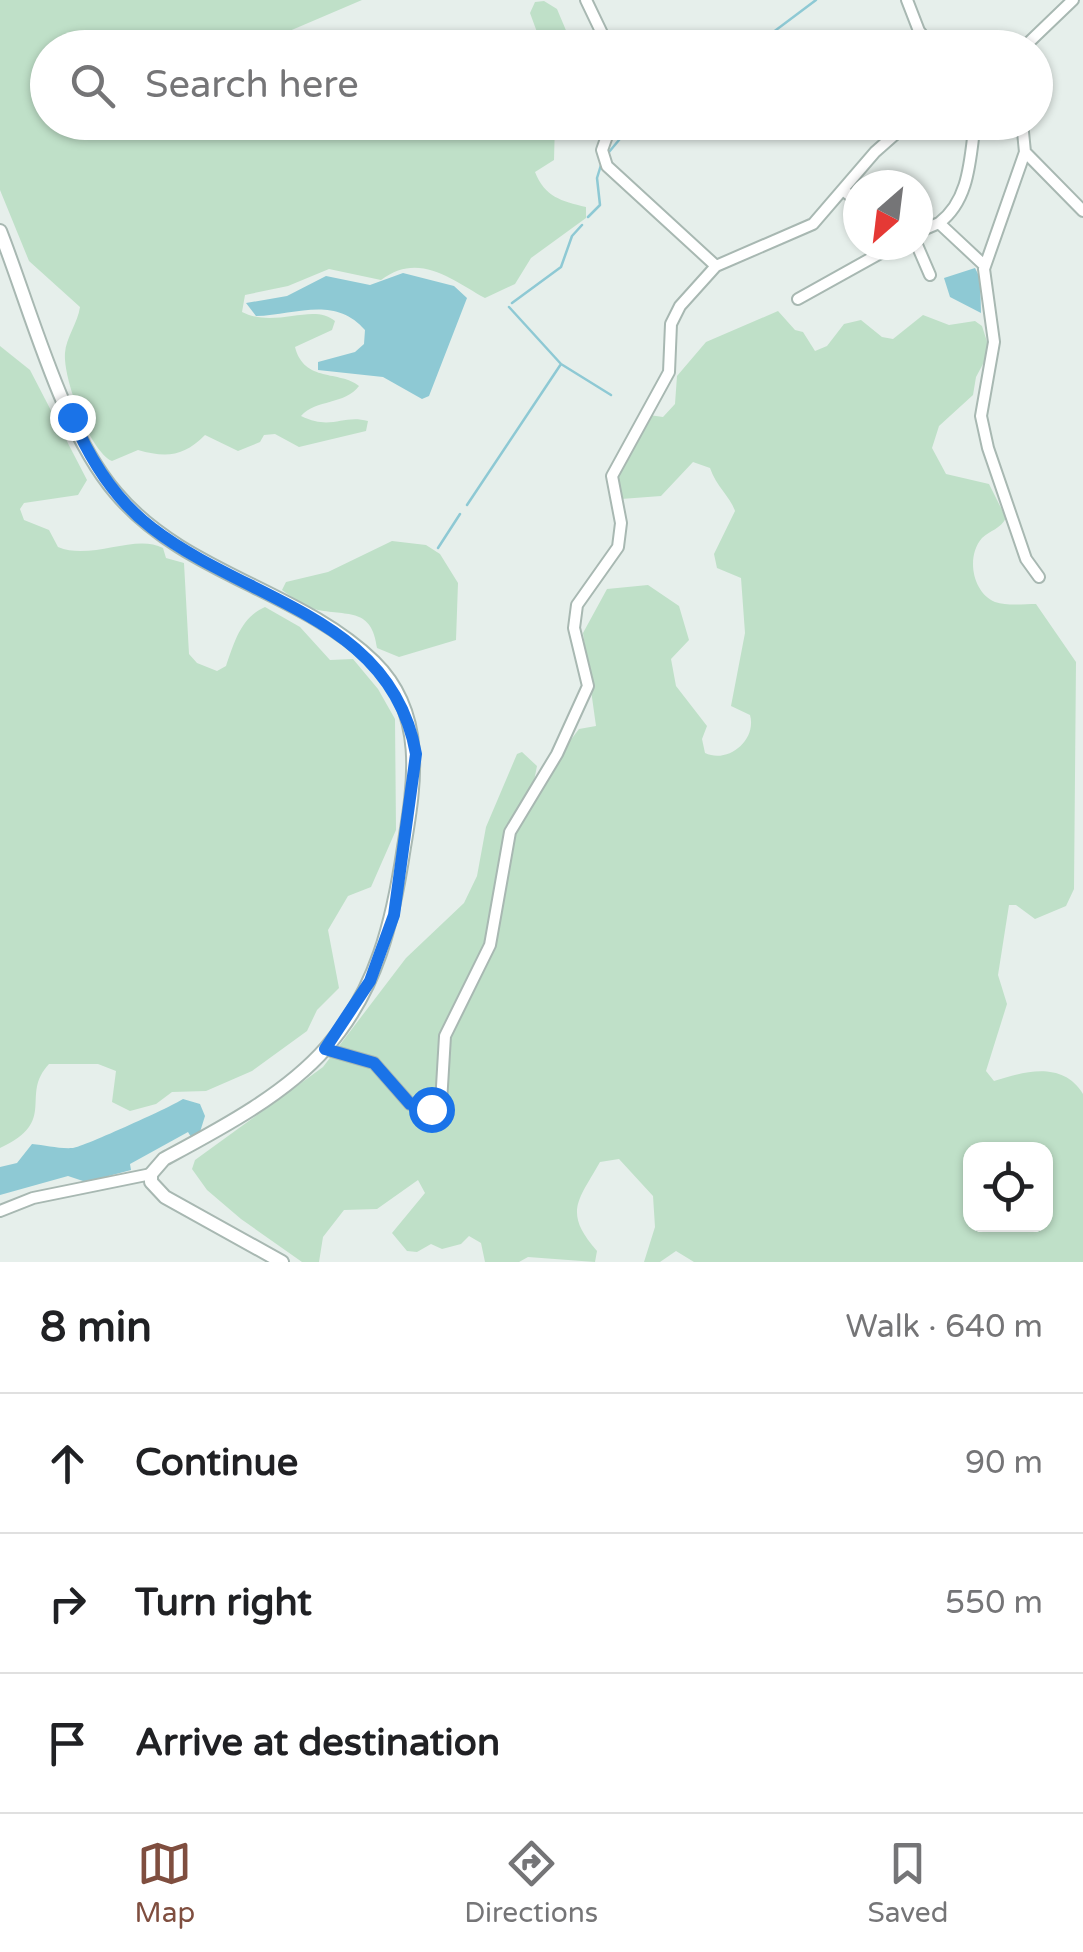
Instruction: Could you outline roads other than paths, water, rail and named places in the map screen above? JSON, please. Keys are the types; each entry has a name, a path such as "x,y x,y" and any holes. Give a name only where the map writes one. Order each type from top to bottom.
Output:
{"street":[{"path":"586,0 600,30"},
{"path":"907,0 919,30"},
{"path":"1042,30 1073,0"},
{"path":"606,140 602,150 606,166 716,266"},
{"path":"325,1049 374,1063 410,1104 436,1108 444,1096 444,1036 490,945 510,832 556,754 588,686 574,622 585,591 605,568 620,540 612,476 669,372 670,324 680,306 716,266 813,224 889,140"},
{"path":"933,224 953,212 966,184 973,140"},
{"path":"1024,140 1025,152 985,266 994,342 982,416 1026,559 1039,578"},
{"path":"1025,152 1083,211"},
{"path":"938,222 985,266"},
{"path":"0,232 82,441 116,494 168,540 360,650 394,686 416,754 394,915 370,981 325,1049 264,1098 164,1159 151,1174 33,1198 0,1211"},
{"path":"798,299 868,260"},
{"path":"924,260 930,275"},
{"path":"151,1174 151,1182 165,1197 282,1262"}],"water":[{"path":"975,268 980,278 981,313 950,297 944,278"},
{"path":"403,273 454,286 467,298 429,396 422,399 383,377 318,370 318,362 355,352 364,344 365,330 353,319 328,310 256,316 246,303 287,296 326,276 370,285"},
{"path":"183,1099 200,1104 205,1116 200,1132 191,1137 188,1132 130,1164 131,1170 86,1182 68,1176 0,1195 0,1167 17,1163 32,1144 80,1146"}],"waterway":[{"path":"776,30 816,0"},
{"path":"609,152 619,140"},
{"path":"588,217 600,205 597,178 601,165"},
{"path":"512,303 561,267 572,236 582,225"},
{"path":"467,505 561,364 509,307"},
{"path":"561,364 611,395"},
{"path":"438,548 460,514"}]}
